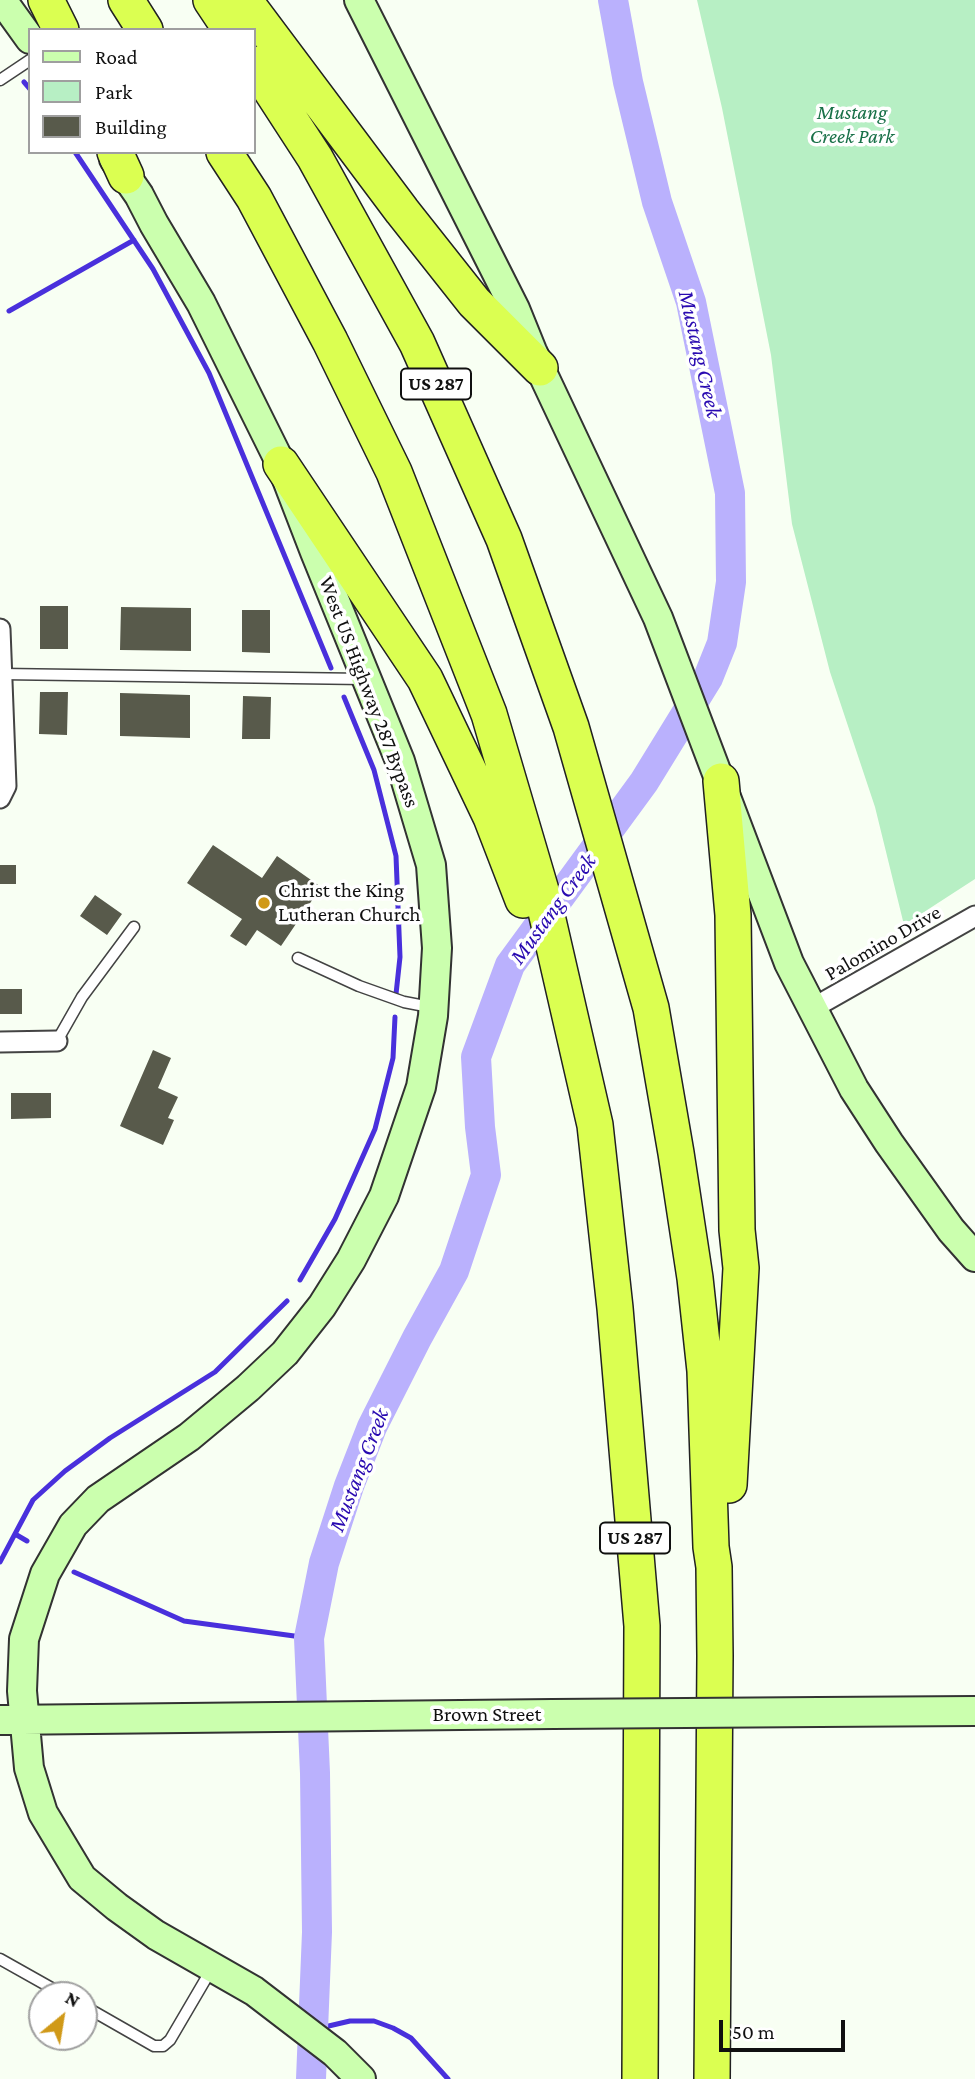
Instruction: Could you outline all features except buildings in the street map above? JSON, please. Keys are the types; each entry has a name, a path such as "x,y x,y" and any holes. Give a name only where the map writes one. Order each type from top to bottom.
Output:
{"highway":[{"path":"46,0 60,28"},
{"path":"126,0 144,28"},
{"path":"211,0 230,28"},
{"path":"244,0 402,212 474,302 540,368"},
{"name":"US 287","path":"256,67 315,158 418,343 504,539 571,727 650,1009 676,1153 705,1371 711,1548 714,1567 712,2079"},
{"path":"225,154 254,198 394,472 489,714 510,827"},
{"path":"281,464 425,679 491,817 510,827"},
{"path":"714,1567 728,1511 741,1268 737,1230 733,915 718,772"},
{"name":"US 287","path":"510,827 565,1003 595,1125 615,1308 642,1626 640,2079"}],"main road":[{"path":"2,0 28,36"},
{"path":"359,0 515,309 658,618 789,963 854,1089 951,1230 975,1257"},
{"name":"West US Highway 287 Bypass","path":"117,160 201,303 281,464 400,761 431,865 437,948 433,1008 421,1087 384,1196 351,1260 322,1306 285,1353 189,1437 98,1499 74,1525 45,1574 24,1639 22,1691 12,1721 28,1742 29,1768 43,1813 82,1878 117,1908 156,1935 254,1991 335,2053 360,2079"},
{"name":"Brown Street","path":"12,1721 975,1711"}],"street":[{"path":"0,629 6,786 0,798"},
{"name":"Palomino Drive","path":"813,1008 975,916"},
{"path":"0,1042 57,1041"}],"lane":[{"path":"0,80 28,61"},
{"path":"1,674 366,679"},
{"path":"57,1041 82,997 134,928"},
{"path":"298,958 359,986 404,1002 433,1008"},
{"path":"0,1959 39,1981"},
{"path":"98,2014 154,2046 163,2046 170,2040 213,1967"}],"green space":[{"name":"Mustang Creek Park","path":"697,0 975,0 975,879 904,925 875,807 830,672 792,524 771,355 722,108"}],"waterway":[{"name":"Mustang Creek","path":"311,2079 317,1932 315,1773 309,1638 324,1563 372,1427 454,1271 486,1175 476,1057 510,965 644,782 708,678 722,643 731,582 730,493 691,302 657,202 628,82 613,0"},
{"path":"24,82 28,87"},
{"path":"76,154 153,269 209,373 331,668"},
{"path":"9,311 134,240"},
{"path":"344,697 374,770 396,856 400,957 396,994"},
{"path":"300,1280 335,1219 375,1129 393,1058 395,1017"},
{"path":"0,1562 33,1500 65,1471 110,1438 215,1372 287,1301"},
{"path":"15,1534 27,1541"},
{"path":"74,1572 184,1621 309,1638"},
{"path":"320,2028 350,2021 374,2021 393,2028 411,2038 448,2079"}],"place":[{"name":"Christ the King Lutheran Church","path":"264,903"}]}
